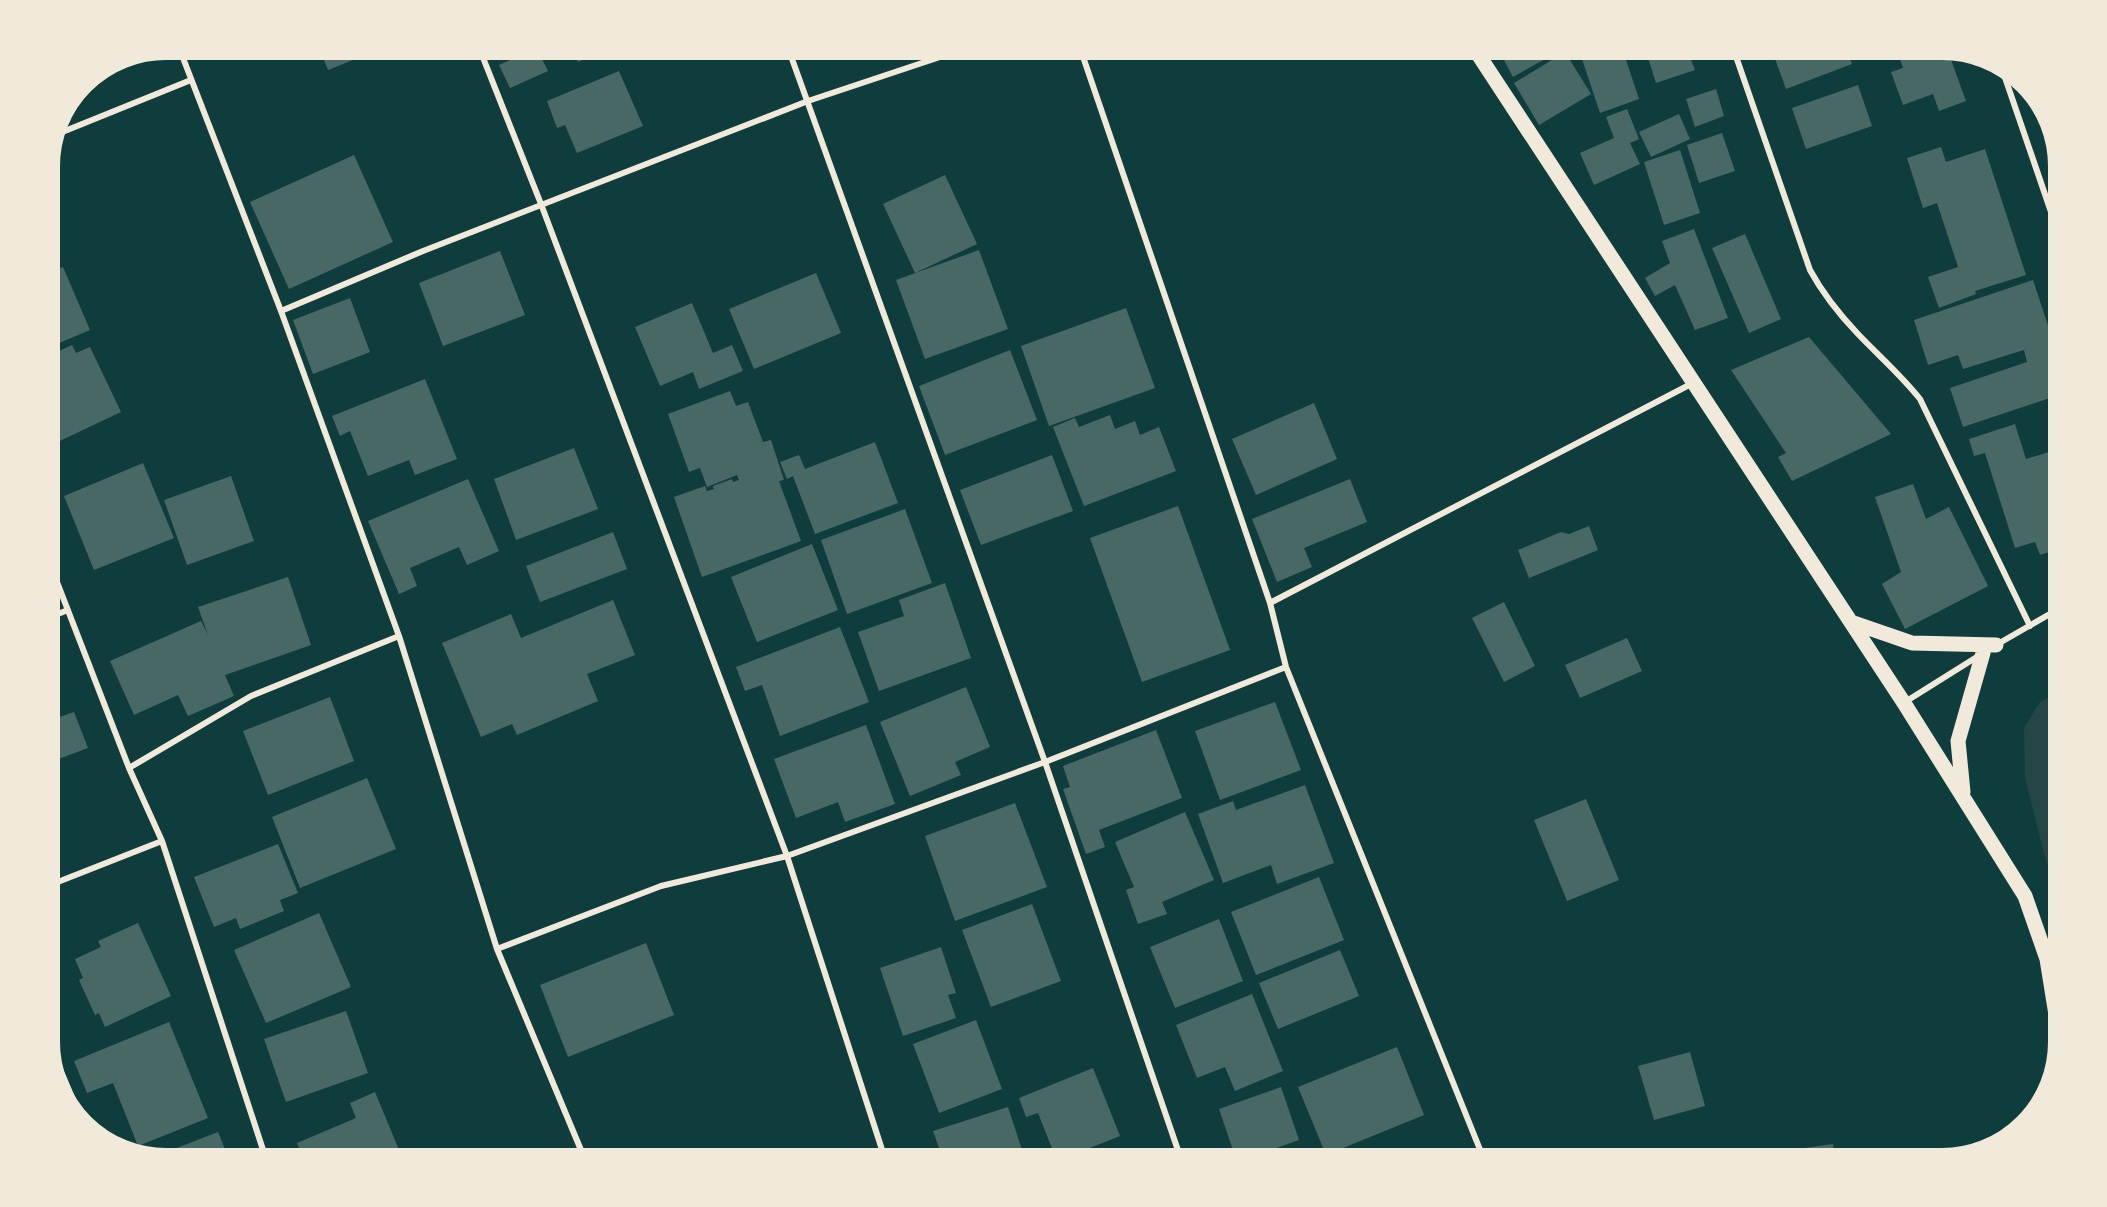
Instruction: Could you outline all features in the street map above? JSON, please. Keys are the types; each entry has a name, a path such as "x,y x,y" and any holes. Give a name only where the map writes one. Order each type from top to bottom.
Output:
{"main road":[{"path":"1479,56 1904,703 2025,896 2047,959 2052,990"},
{"path":"1851,622 1911,643 1989,649 1958,741 1964,798"}],"street":[{"path":"182,56 280,311 399,636 497,949 581,1151"},
{"path":"481,56 542,204 787,856 882,1151"},
{"path":"791,56 1045,762 1178,1151"},
{"path":"280,311 423,251 808,101 943,56"},
{"path":"1083,56 1270,603 1286,667 1481,1151"},
{"path":"1736,56 1810,270 1824,295 1840,315 1905,380 1920,399 2030,626"},
{"path":"2004,75 2051,209"},
{"path":"61,133 191,80"},
{"path":"1270,603 1695,382"},
{"path":"56,579 129,768 162,841 263,1151"},
{"path":"56,614 68,609"},
{"path":"1904,703 1989,649 2052,613"},
{"path":"129,768 251,696 399,636"},
{"path":"497,949 661,886 787,856 1045,762 1286,667"},
{"path":"56,883 162,841"}],"shaded area":[{"path":"2052,696 2052,876 2025,778 2024,728 2040,702"}],"building":[{"path":"322,56 363,56 328,70"},
{"path":"519,56 540,56 548,71 510,88 499,65"},
{"path":"575,56 591,56 578,62"},
{"path":"1502,56 1550,56 1513,77"},
{"path":"1558,56 1567,56 1591,94 1539,125 1514,83"},
{"path":"1581,56 1625,56 1639,99 1600,113"},
{"path":"1647,56 1689,56 1695,70 1656,83"},
{"path":"1774,56 1849,56 1852,64 1786,89"},
{"path":"1899,56 1950,56 1966,101 1939,111 1933,94 1903,105 1891,72 1903,68"},
{"path":"619,71 643,126 577,153 565,125 557,128 547,101"},
{"path":"1858,85 1872,126 1806,149 1792,108"},
{"path":"1716,89 1724,116 1695,127 1686,99"},
{"path":"1627,109 1639,139 1630,143 1640,164 1594,185 1580,153 1614,138 1606,117"},
{"path":"1679,114 1690,139 1651,157 1639,132"},
{"path":"1722,133 1735,171 1699,183 1687,145"},
{"path":"1941,147 1946,162 1985,149 2026,275 1975,291 1976,294 1939,308 1928,277 1958,267 1937,203 1923,208 1907,158"},
{"path":"1680,150 1700,213 1664,225 1644,162"},
{"path":"354,155 393,242 289,289 250,202"},
{"path":"945,175 977,244 915,273 883,204"},
{"path":"1694,229 1728,318 1695,330 1675,285 1655,296 1645,278 1670,263 1662,241"},
{"path":"1745,234 1781,319 1749,333 1712,248"},
{"path":"979,250 1008,329 925,359 896,280"},
{"path":"500,251 525,315 443,346 419,283"},
{"path":"63,267 90,330 56,344 56,270"},
{"path":"816,273 841,333 754,369 729,309"},
{"path":"2033,280 2051,335 2051,398 1963,427 1950,388 2027,362 2024,350 1963,369 1958,355 1928,365 1914,320"},
{"path":"350,298 370,352 313,374 293,320"},
{"path":"692,303 713,353 732,345 743,371 699,389 693,372 660,386 635,327"},
{"path":"1126,308 1155,388 1049,426 1021,346"},
{"path":"1809,337 1891,434 1792,481 1778,457 1786,453 1731,370"},
{"path":"72,345 76,353 90,347 121,412 56,443 56,366 60,364 56,353"},
{"path":"1010,350 1037,420 945,455 919,386"},
{"path":"425,379 457,459 415,475 409,460 368,476 350,431 340,436 332,416"},
{"path":"730,391 736,406 748,402 763,442 771,440 784,480 779,481 801,541 702,577 674,497 705,486 707,491 714,489 713,486 732,479 733,482 739,480 737,475 707,487 700,468 689,472 668,414"},
{"path":"1314,403 1337,459 1256,495 1232,439"},
{"path":"1110,415 1115,429 1135,421 1140,435 1159,427 1176,471 1084,506 1053,427 1075,418 1079,427"},
{"path":"2015,424 2026,459 2051,451 2051,551 2040,555 2035,542 2015,548 1985,453 1974,456 1969,439"},
{"path":"875,442 898,503 815,534 793,476 787,479 780,462 799,455 805,469"},
{"path":"574,448 598,509 516,540 494,479"},
{"path":"1052,455 1073,511 981,545 960,490"},
{"path":"143,463 174,538 94,570 64,496"},
{"path":"231,476 254,541 187,565 164,500"},
{"path":"468,479 499,551 467,565 459,547 410,568 417,586 399,594 368,521"},
{"path":"1350,479 1367,522 1304,548 1312,567 1277,582 1252,519"},
{"path":"1913,484 1926,519 1949,507 1988,586 1905,629 1882,584 1901,572 1875,497"},
{"path":"1178,506 1230,650 1142,682 1090,538"},
{"path":"905,509 932,583 847,614 821,540"},
{"path":"1589,526 1598,550 1529,578 1518,550 1561,532 1569,534"},
{"path":"613,532 627,569 540,602 526,566"},
{"path":"812,544 838,610 757,642 731,577"},
{"path":"288,577 311,645 225,675 234,696 188,716 178,695 134,715 110,661 201,621 208,635 198,607"},
{"path":"945,583 971,658 879,691 858,632 904,616 899,600"},
{"path":"613,600 635,655 587,674 598,701 517,735 512,724 481,737 442,643 511,614 521,638"},
{"path":"1504,602 1535,666 1504,682 1472,618"},
{"path":"840,627 869,702 780,736 762,685 745,691 736,667"},
{"path":"1627,638 1642,671 1580,698 1565,665"},
{"path":"966,687 990,747 955,762 961,775 910,796 880,722"},
{"path":"330,697 354,761 268,795 243,731"},
{"path":"1275,702 1301,770 1220,800 1195,731"},
{"path":"74,712 88,748 56,760 56,718"},
{"path":"866,725 895,804 845,822 838,802 796,818 774,759"},
{"path":"1156,730 1182,798 1099,830 1105,847 1086,854 1063,789 1070,787 1063,766"},
{"path":"367,778 396,849 300,888 272,817"},
{"path":"1305,785 1334,863 1277,884 1271,865 1223,883 1198,814 1233,801 1236,810"},
{"path":"1586,799 1619,880 1567,901 1534,820"},
{"path":"1015,803 1047,887 955,921 925,836"},
{"path":"1185,812 1214,880 1162,902 1167,914 1138,924 1126,890 1134,887 1115,842"},
{"path":"278,844 298,893 280,900 284,911 240,929 236,918 214,927 194,877"},
{"path":"1319,877 1344,940 1256,975 1231,912"},
{"path":"1032,904 1061,981 991,1007 962,930"},
{"path":"319,913 351,987 266,1023 234,950"},
{"path":"1219,919 1243,981 1175,1008 1150,947"},
{"path":"138,923 171,996 105,1027 99,1013 95,1015 79,980 83,978 75,959 101,947 98,941"},
{"path":"646,943 674,1015 568,1057 540,985"},
{"path":"941,947 956,993 948,995 956,1018 903,1036 880,968"},
{"path":"1340,950 1359,996 1278,1029 1259,983"},
{"path":"1252,994 1283,1071 1235,1091 1225,1067 1197,1078 1176,1025"},
{"path":"346,1011 368,1073 286,1102 264,1039"},
{"path":"976,1020 1002,1089 939,1113 913,1044"},
{"path":"169,1022 208,1118 138,1146 113,1083 87,1093 74,1061"},
{"path":"1397,1047 1424,1115 1336,1151 1324,1151 1298,1087"},
{"path":"1690,1052 1705,1106 1654,1120 1638,1066"},
{"path":"1093,1068 1120,1136 1082,1151 1053,1151 1038,1113 1026,1117 1019,1098"},
{"path":"1281,1087 1299,1140 1268,1151 1233,1151 1219,1109"},
{"path":"375,1092 399,1151 300,1151 297,1143 356,1118 350,1103"},
{"path":"1008,1107 1022,1151 940,1151 933,1131"},
{"path":"218,1132 226,1151 169,1151"},
{"path":"1833,1144 1834,1151 1784,1151"}]}
